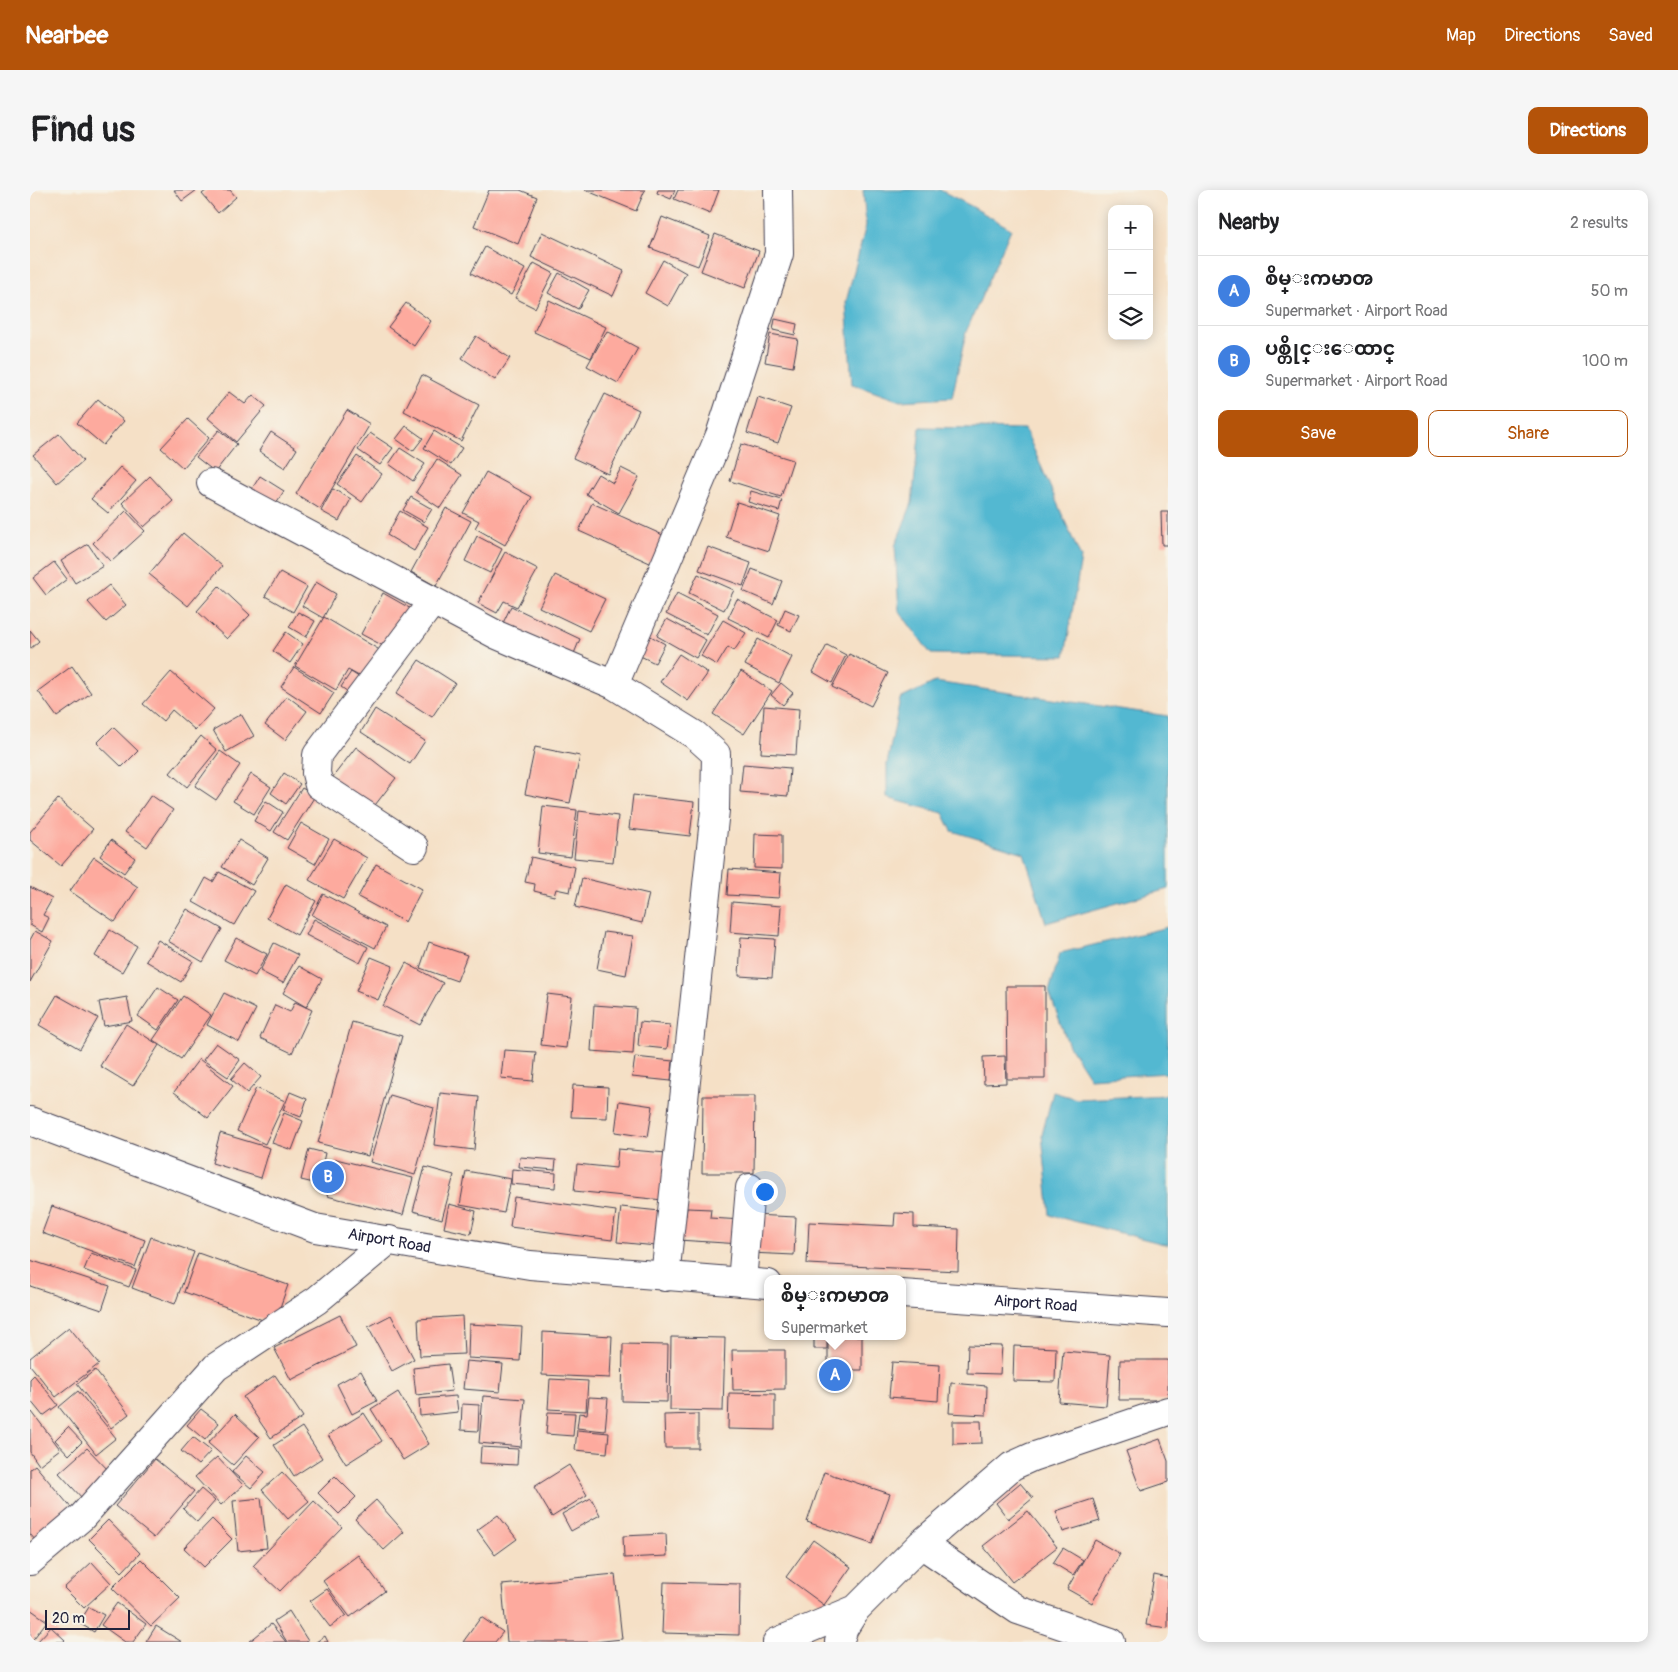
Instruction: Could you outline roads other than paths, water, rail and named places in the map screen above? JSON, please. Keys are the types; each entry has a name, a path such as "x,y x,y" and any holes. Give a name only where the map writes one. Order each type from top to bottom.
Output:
{"street":[{"path":"614,685 720,435 779,254 778,190"},
{"path":"211,483 496,635 614,685 695,735 716,754 715,810 665,1277"},
{"path":"414,847 319,785 316,773 317,755 433,601"},
{"name":"Airport Road","path":"30,1121 315,1228 530,1265 755,1283"},
{"path":"750,1188 755,1283"},
{"path":"30,1561 82,1517 216,1367 317,1300 389,1240"},
{"name":"Airport Road","path":"906,1294 1168,1313"},
{"path":"839,1642 844,1628 856,1609 920,1544 1012,1466 1032,1457 1168,1411"},
{"path":"920,1544 1018,1610 1111,1642"},
{"path":"777,1642 856,1609"}],"water":[{"path":"863,190 940,190 1011,229 966,332 952,398 900,401 852,384 846,302 866,225"},
{"path":"920,427 1025,429 1081,558 1065,656 931,654 899,611 895,546 912,503"},
{"path":"935,682 1168,716 1168,889 1046,923 1024,853 952,831 943,813 887,798 887,764 900,699"},
{"path":"1168,927 1168,1073 1090,1078 1069,1046 1049,992 1060,953"},
{"path":"1053,1092 1077,1099 1168,1095 1168,1245 1050,1215 1042,1135"}],"place":[{"name":"ပစ္တိုင္းေထာင္","path":"328,1177"},
{"name":"စိမ္းကမာၻ","path":"835,1375"}]}
